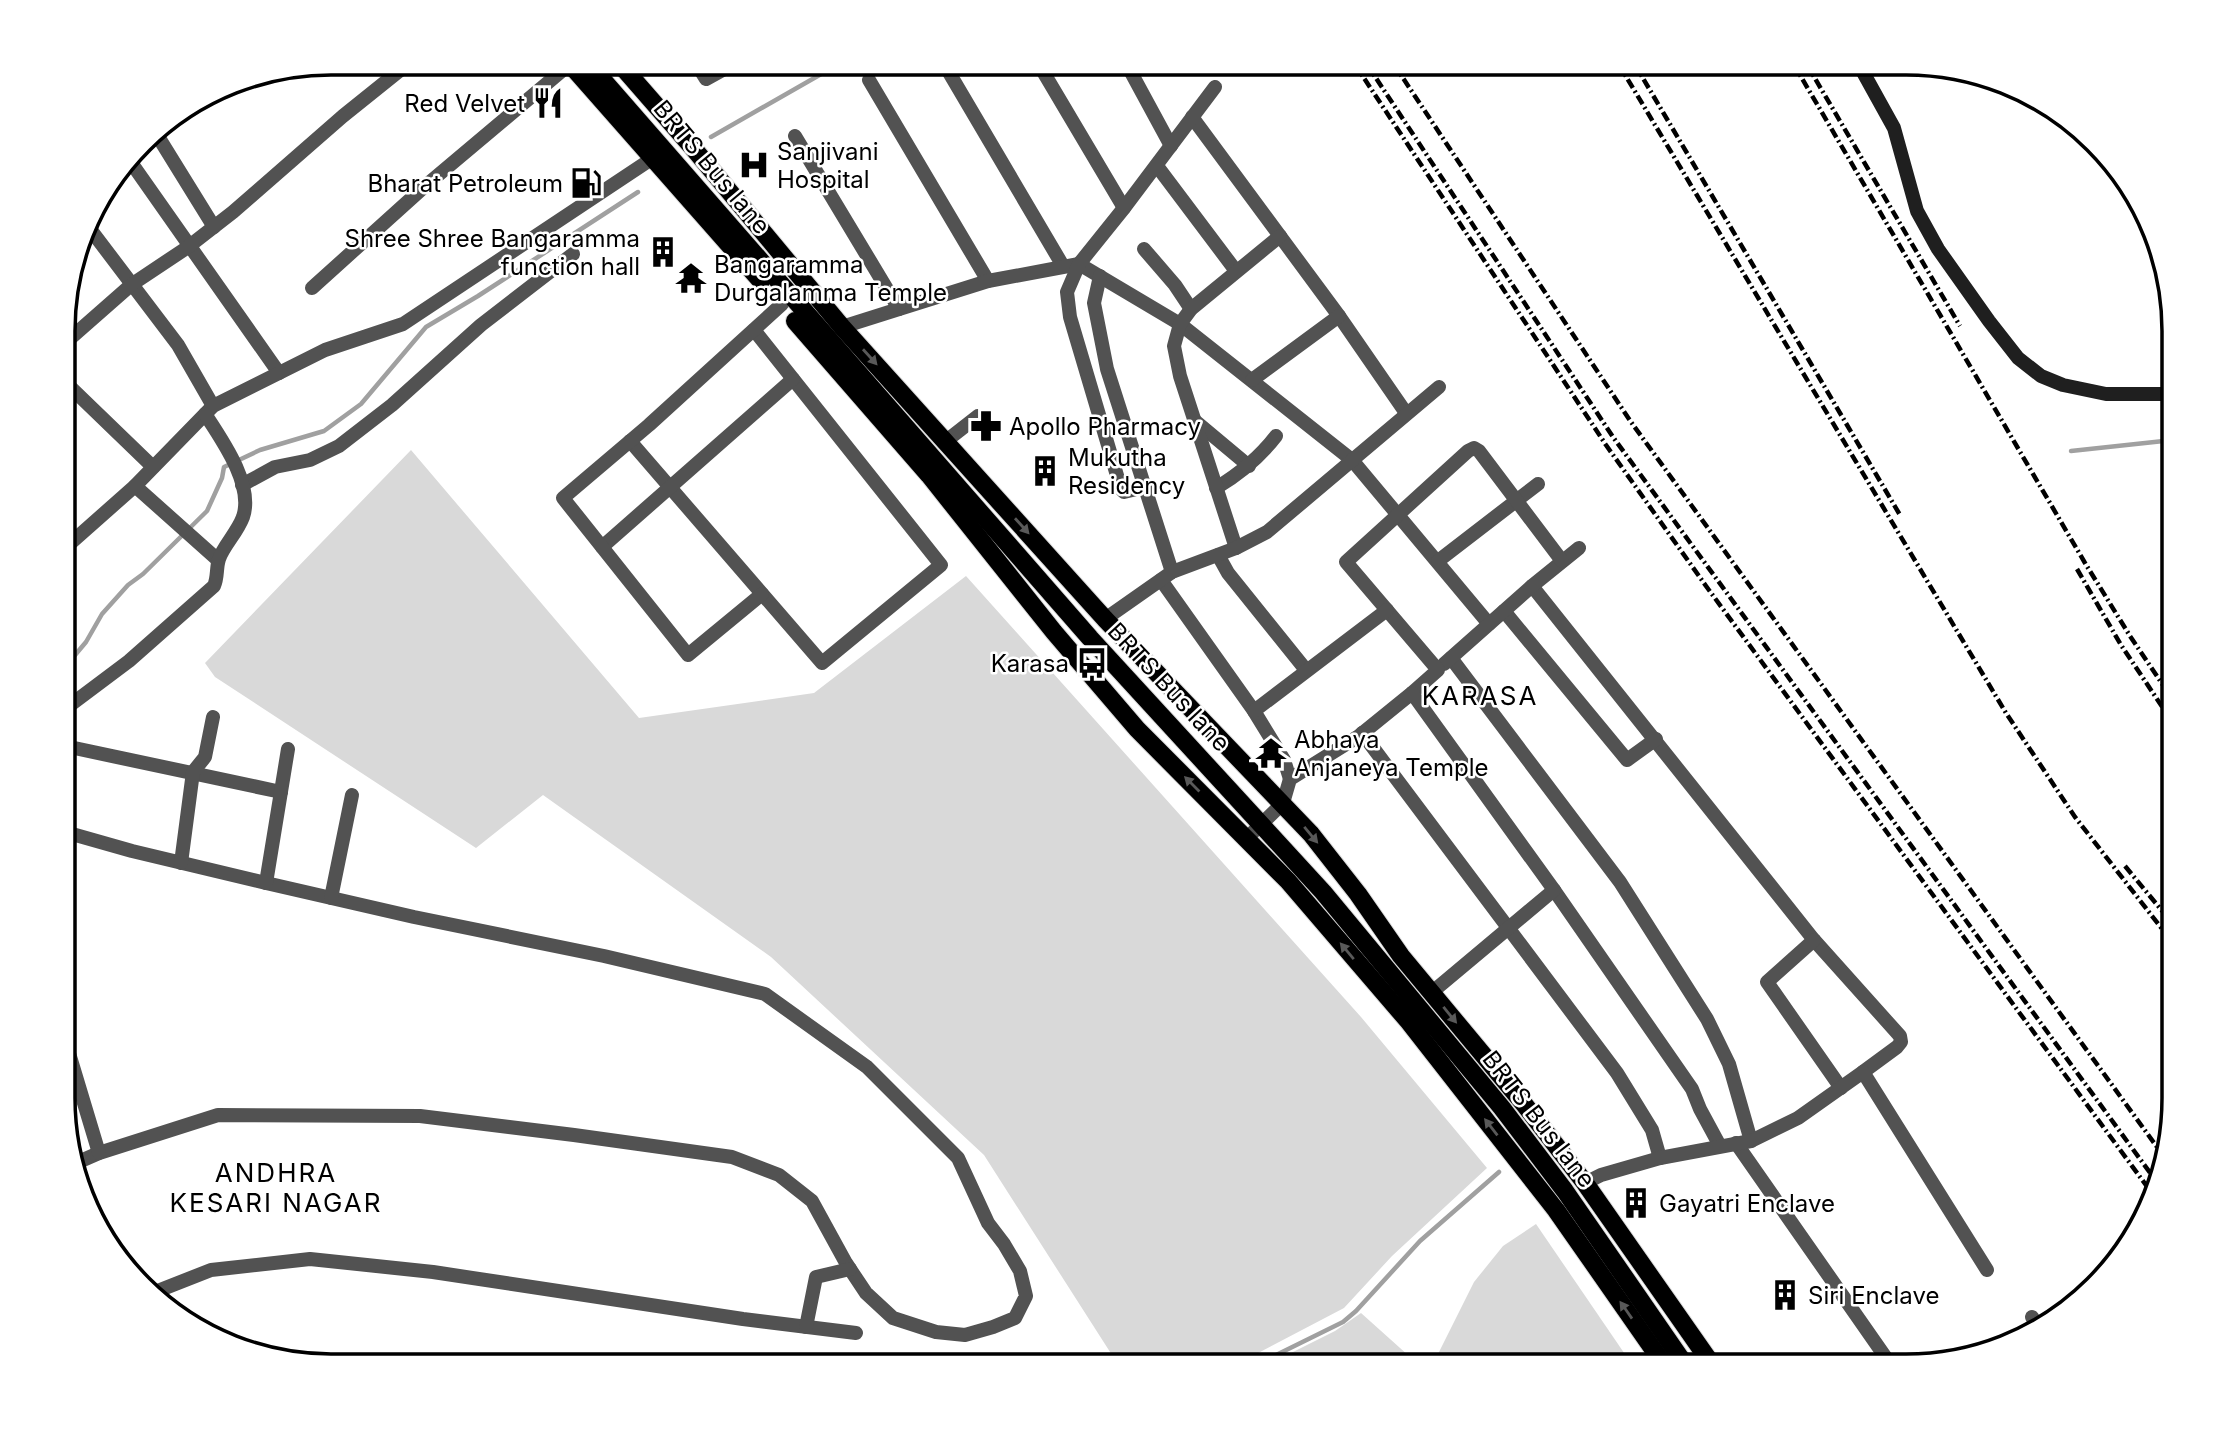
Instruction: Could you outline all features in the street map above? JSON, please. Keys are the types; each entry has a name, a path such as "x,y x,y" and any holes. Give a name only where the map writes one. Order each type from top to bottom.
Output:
{"main road":[{"path":"579,75 929,475 1054,632 1137,729 1288,881 1409,1022 1556,1210 1657,1354"},
{"name":"BRTS Bus lane","path":"599,75 1090,638 1323,892 1502,1108 1565,1192 1678,1354"},
{"path":"629,75 842,327 1105,619 1283,803 1358,894 1401,956 1585,1182 1705,1354"}],"street":[{"path":"75,334 131,285 214,227 394,75"},
{"path":"312,288 424,187 556,75"},
{"path":"951,75 1063,266"},
{"path":"1045,75 1124,208"},
{"path":"1133,75 1171,146"},
{"path":"1865,75 1895,128 1917,211 1938,249 2018,358 2041,376 2063,385 2106,394 2162,394"},
{"path":"869,80 988,281"},
{"path":"1136,489 1121,489 1070,317 1067,292 1090,270 1124,208 1159,169 1171,146 1196,122 1215,87"},
{"path":"1196,122 1339,316 1406,414"},
{"path":"795,136 899,309"},
{"path":"160,140 214,227"},
{"path":"75,539 135,486 209,410 325,350 403,324 653,158"},
{"path":"134,167 279,373"},
{"path":"1159,169 1236,271"},
{"path":"75,702 129,661 214,586 218,578 218,560 246,506 234,462 178,345 94,235"},
{"path":"1236,548 1192,418 1174,345 1180,324 1191,309 1280,236"},
{"path":"1144,249 1175,285 1191,309"},
{"path":"242,485 275,467 310,460 339,446 392,405 481,325 573,254"},
{"path":"842,327 988,281 1063,266 1090,270 1180,324 1352,460 1489,624"},
{"path":"1090,270 1107,369 1160,580 1254,711 1284,760 1290,779 1283,803 1247,838"},
{"path":"762,594 688,655 564,498 782,304"},
{"path":"1252,380 1339,316"},
{"path":"631,441 822,663 940,565 754,330"},
{"path":"602,547 793,379"},
{"path":"1105,619 1160,580 1267,532 1439,387"},
{"path":"75,393 153,467"},
{"path":"946,441 978,416"},
{"path":"1192,418 1249,466"},
{"path":"1216,488 1249,466 1276,436"},
{"path":"1438,670 1346,562 1468,451 1474,448 1479,451 1562,561"},
{"path":"1438,561 1538,484"},
{"path":"135,486 218,560"},
{"path":"1290,779 1362,733 1579,548"},
{"path":"1218,555 1228,573 1306,670"},
{"path":"1532,586 1814,940 1900,1036 1901,1042 1798,1118 1743,1142 1660,1158 1585,1182"},
{"path":"1254,711 1387,610"},
{"path":"1504,611 1627,760 1656,739"},
{"path":"1451,658 1620,882 1694,998 1729,1064 1743,1142 1883,1354"},
{"path":"1412,693 1555,890 1692,1088 1720,1146"},
{"path":"181,863 193,772 205,757 213,717"},
{"path":"1362,733 1617,1073 1652,1130 1660,1158"},
{"path":"75,748 281,792"},
{"path":"266,883 288,749"},
{"path":"331,898 352,794"},
{"path":"75,835 266,883 604,956 765,994 867,1067 958,1158 988,1223 1020,1271 1026,1296 1015,1318 965,1335 936,1332 893,1318 866,1293 812,1201 779,1175 732,1157 420,1116 218,1115 83,1160"},
{"path":"1432,993 1555,890"},
{"path":"1814,940 1766,982 1841,1088"},
{"path":"1863,1072 1987,1270"},
{"path":"75,1073 99,1153"},
{"path":"161,1289 211,1270 310,1259 433,1272 856,1333"},
{"path":"806,1327 817,1277 850,1269"}],"shaded area":[{"path":"411,450 639,718 814,693 966,576 1361,1017 1487,1168 1392,1256 1344,1308 1256,1354 1111,1354 984,1155 771,957 543,795 476,848 215,677 205,663"},
{"path":"1536,1224 1625,1354 1438,1354 1474,1282 1503,1246"},
{"path":"1361,1313 1407,1354 1289,1354 1335,1331"}],"waterway":[{"path":"711,137 820,75"},
{"path":"75,655 102,614 128,585 143,574 207,511 224,467 260,450 324,431 361,404 426,327 638,192"},
{"path":"2071,451 2162,441"},
{"path":"1278,1354 1343,1322 1420,1241 1499,1172"}],"railway":[{"path":"1362,75 1606,445 1706,586 2146,1185"},
{"path":"1374,75 1613,437 2150,1173"},
{"path":"1401,75 1631,422 2157,1147"},
{"path":"1625,75 2006,713 2075,817 2162,929"},
{"path":"1641,75 1900,515"},
{"path":"1800,75 2085,563 2162,684"},
{"path":"1813,75 1960,326"},
{"path":"2077,569 2121,645 2162,706"},
{"path":"2125,866 2162,911"}],"place":[{"name":"Red Velvet","path":"548,103"},
{"name":"Sanjivani Hospital","path":"754,165"},
{"name":"Bharat Petroleum","path":"586,183"},
{"name":"Shree Shree Bangaramma function hall","path":"663,252"},
{"name":"Bangaramma Durgalamma Temple","path":"691,278"},
{"name":"Apollo Pharmacy","path":"986,426"},
{"name":"Mukutha Residency","path":"1045,471"},
{"name":"Karasa","path":"1092,663"},
{"name":"Abhaya Anjaneya Temple","path":"1271,753"},
{"name":"Gayatri Enclave","path":"1636,1203"},
{"name":"Siri Enclave","path":"1785,1295"}],"district":[{"name":"KARASA","path":"1480,695"},
{"name":"ANDHRA KESARI NAGAR","path":"276,1187"}]}
